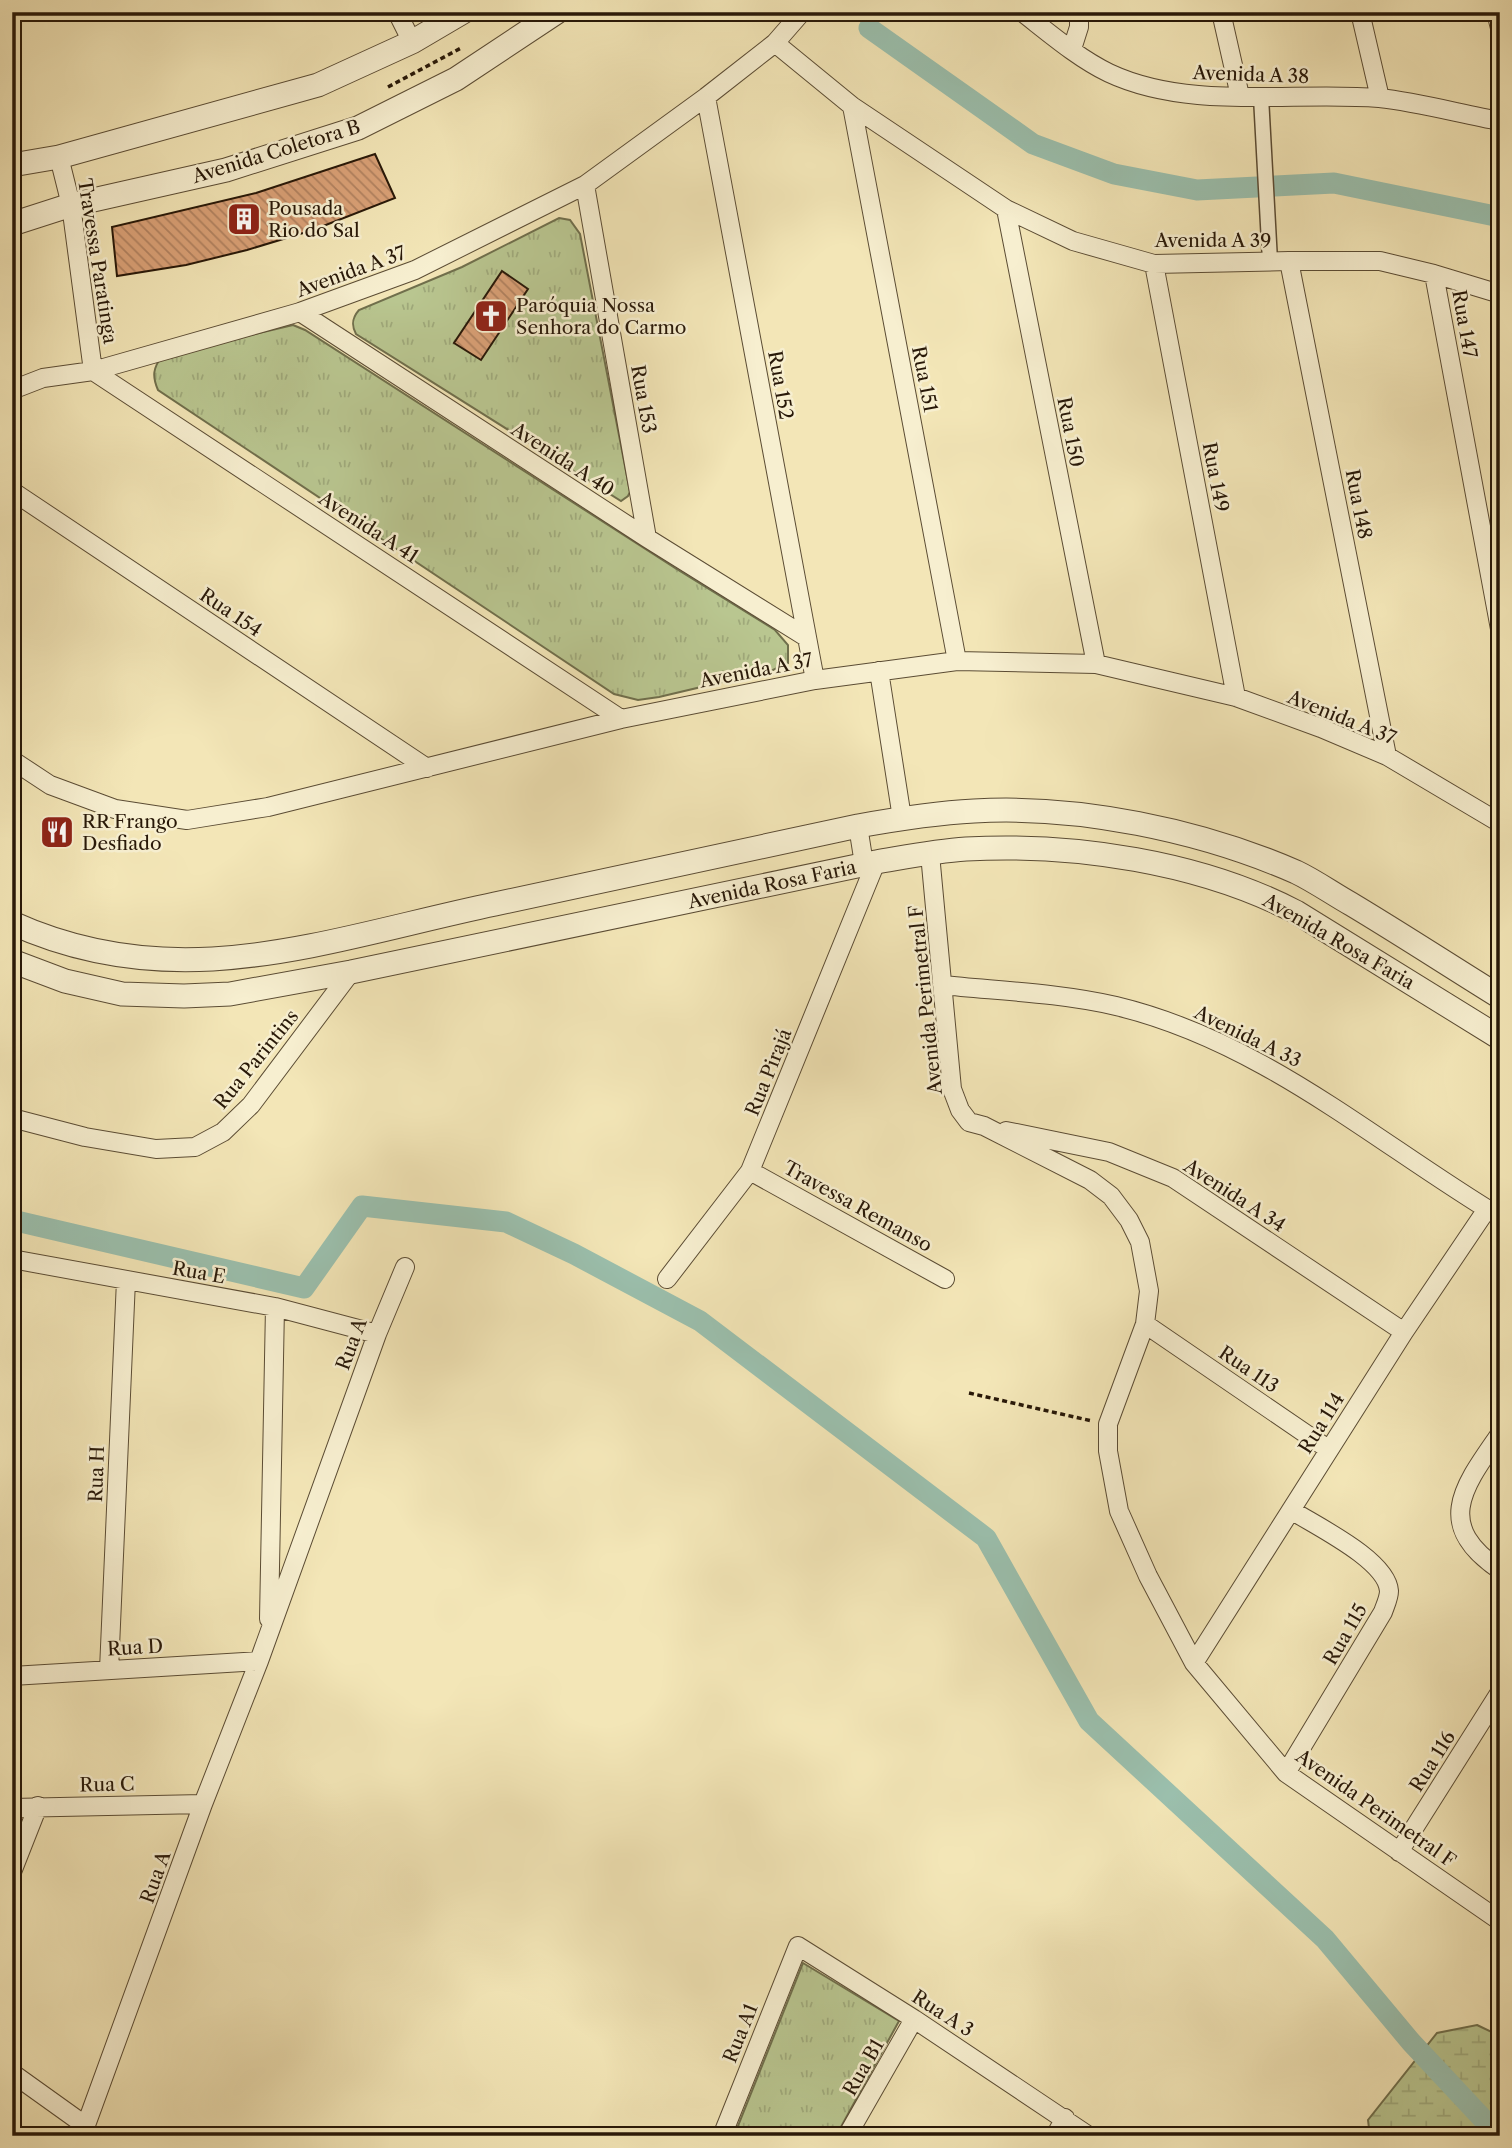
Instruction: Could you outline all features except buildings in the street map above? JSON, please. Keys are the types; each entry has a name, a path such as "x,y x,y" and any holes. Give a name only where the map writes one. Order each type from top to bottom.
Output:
{"street":[{"path":"397,12 412,42"},
{"path":"12,165 59,158 318,85 412,42 463,12"},
{"name":"Avenida Coletora B","path":"12,224 71,205 226,170 358,128 456,79 557,12"},
{"name":"Avenida A 37","path":"12,390 43,378 93,371 300,312 415,270 585,185 775,43 802,12"},
{"name":"Avenida A 38","path":"1022,12 1072,50 1109,73 1181,93 1380,99 1500,121"},
{"path":"1072,50 1079,27 1079,12"},
{"path":"1221,12 1241,96"},
{"path":"1360,12 1380,99"},
{"path":"1496,12 1500,29"},
{"name":"Avenida A 39","path":"775,43 852,106 1006,209 1073,241 1154,264 1380,261 1434,274 1500,295"},
{"name":"Rua 152","path":"706,97 815,680"},
{"path":"1261,97 1270,261"},
{"name":"Rua 151","path":"852,106 957,661"},
{"name":"Travessa Paratinga","path":"59,158 71,205 93,371"},
{"name":"Rua 153","path":"585,185 648,538"},
{"name":"Rua 150","path":"1006,209 1096,664"},
{"name":"Rua 148","path":"1289,261 1387,756"},
{"name":"Rua 149","path":"1154,264 1236,697"},
{"name":"Rua 147","path":"1434,274 1500,629"},
{"name":"Avenida A 40","path":"300,312 806,637"},
{"name":"Avenida A 41","path":"93,371 621,719"},
{"name":"Rua 154","path":"12,491 427,768"},
{"name":"Avenida A 37","path":"12,760 50,785 115,809 187,820 268,807 621,719 815,680 957,661 1096,664 1236,697 1321,728 1387,756 1500,823"},
{"path":"879,671 902,818"},
{"name":"Avenida Rosa Faria","path":"12,923 72,946 154,960 238,959 311,946 858,826 977,810 1028,811 1135,823 1252,855 1298,873 1500,997"},
{"path":"858,826 870,863"},
{"name":"Avenida Rosa Faria","path":"12,961 65,981 122,994 230,994 351,972 870,863 964,849 1013,848 1074,852 1144,862 1232,884 1296,912 1500,1038"},
{"name":"Avenida Perimetral F","path":"930,854 952,1088 960,1110 969,1122 984,1126 1090,1180 1111,1196 1129,1220 1140,1242 1149,1291 1145,1324 1108,1424 1108,1451 1119,1511 1148,1576 1194,1663 1286,1773 1500,1921"},
{"name":"Rua Pirajá","path":"667,1279 750,1171 870,863"},
{"path":"480,907 488,943"},
{"name":"Rua Parintins","path":"12,1118 85,1137 156,1149 195,1147 223,1132 251,1105 351,972"},
{"name":"Avenida A 33","path":"942,985 1116,1006 1186,1028 1229,1046 1295,1082 1494,1213"},
{"name":"Avenida A 34","path":"984,1126 1109,1152 1173,1178 1404,1332"},
{"name":"Travessa Remanso","path":"750,1171 945,1279"},
{"name":"Rua 114","path":"1194,1663 1404,1332 1494,1213"},
{"name":"Rua E","path":"12,1259 275,1307 377,1334"},
{"name":"Rua A","path":"84,2131 377,1334 405,1267"},
{"name":"Rua H","path":"109,1670 126,1280"},
{"name":"Rua A","path":"268,1633 275,1307"},
{"name":"Rua 113","path":"1145,1324 1328,1449"},
{"path":"1500,1434 1466,1487 1460,1502 1463,1530 1473,1549 1500,1570"},
{"name":"Rua 115","path":"1286,1773 1383,1612 1389,1592 1384,1574 1372,1561 1291,1510"},
{"name":"Rua D","path":"12,1676 259,1661"},
{"name":"Rua 116","path":"1399,1852 1500,1692"},
{"name":"Rua C","path":"12,1808 203,1804"},
{"path":"12,1872 38,1807"},
{"name":"Rua A 3","path":"797,1946 914,2019 1089,2136"},
{"name":"Rua A1","path":"722,2136 797,1946"},
{"name":"Rua B1","path":"847,2136 914,2019"},
{"path":"12,2073 84,2131"},
{"path":"1055,2136 1065,2118"}],"path":[{"path":"382,91 475,39 487,59"},
{"path":"969,1393 1108,1424"}],"green space":[{"path":"559,218 570,220 580,234 630,492 621,501 356,334 353,328 359,310 462,267"},
{"path":"293,325 305,330 775,630 788,645 788,663 773,670 659,697 638,700 614,694 158,390 154,372 162,356"},
{"path":"803,1963 899,2021 836,2136 734,2136"},
{"path":"1477,2025 1500,2036 1500,2136 1370,2136 1368,2120 1437,2033"}],"waterway":[{"path":"869,28 1033,144 1114,174 1197,190 1334,183 1500,217"},
{"path":"12,1220 304,1288 362,1206 506,1222 574,1254 700,1321 986,1538 1089,1721 1325,1939 1411,2042 1499,2136"}],"place":[{"name":"Pousada Rio do Sal","path":"244,219"},
{"name":"Paróquia Nossa Senhora do Carmo","path":"491,316"},
{"name":"RR Frango Desfiado","path":"57,832"}]}
